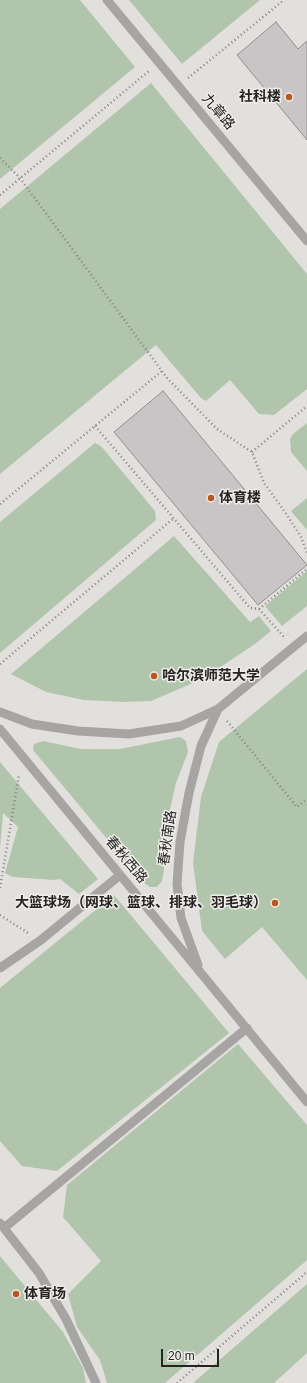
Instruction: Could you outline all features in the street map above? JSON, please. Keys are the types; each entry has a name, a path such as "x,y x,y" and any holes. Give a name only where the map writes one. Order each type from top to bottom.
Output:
{"lane":[{"name":"九章路","path":"107,0 305,236"},
{"name":"春秋南路","path":"0,712 32,724 78,731 129,734 181,726 218,709 307,636"},
{"name":"春秋南路","path":"200,972 181,918 177,884 180,842 189,793 201,746 218,709"},
{"name":"春秋西路","path":"0,729 307,1102"},
{"path":"0,968 41,940 120,875"},
{"path":"96,1383 66,1319 39,1273 2,1226 247,1028"}],"path":[{"path":"178,86 284,0"},
{"path":"0,195 159,63"},
{"path":"0,158 20,178 167,378 217,429 252,452 264,482 301,537 307,553"},
{"path":"0,504 162,371"},
{"path":"252,452 307,406"},
{"path":"95,426 250,608 258,608 307,569"},
{"path":"0,664 174,518"},
{"path":"258,608 293,648"},
{"path":"218,709 297,807 307,799"},
{"path":"0,888 22,756"},
{"path":"0,916 41,940"},
{"path":"177,1383 307,1272"}],"green space":[{"path":"0,0 80,0 135,67 0,179"},
{"path":"129,0 260,0 182,64"},
{"path":"151,83 307,274 307,389 274,415 259,414 230,380 206,401 201,398 156,345 0,474 0,209"},
{"path":"307,423 307,471 291,452 290,439 293,434"},
{"path":"95,443 101,446 155,511 156,520 0,653 0,522"},
{"path":"307,498 307,530 291,511"},
{"path":"174,536 250,622 259,616 271,631 255,644 213,672 186,686 151,701 123,702 84,700 46,692 11,674"},
{"path":"307,571 307,606 282,626 265,606"},
{"path":"307,669 307,980 262,927 225,959 202,931 193,863 201,797 219,742"},
{"path":"180,737 186,741 188,752 176,783 168,818 162,881 157,887 150,887 143,882 33,750 34,744 43,741 81,749 120,749"},
{"path":"0,762 98,879 79,894 60,879 54,880 13,877 5,873 18,827 3,813 0,848"},
{"path":"114,895 229,1033 57,1171 22,1166 0,1141 0,988"},
{"path":"238,1044 307,1125 307,1260 165,1383 107,1383 100,1360 77,1327 68,1294 101,1261 63,1217 67,1185"},
{"name":"体育场","path":"0,1256 63,1332 83,1368 86,1383 0,1383"},
{"path":"307,1284 307,1353 274,1383 193,1383"}],"building":[{"name":"社科楼","path":"276,22 298,49 307,41 307,140 237,55"},
{"name":"体育楼","path":"163,391 307,565 258,605 114,432"}],"place":[{"name":"社科楼","path":"289,97"},
{"name":"体育楼","path":"211,498"},
{"name":"哈尔滨师范大学","path":"154,676"},
{"name":"大篮球场（网球、篮球、排球、羽毛球）","path":"275,903"},
{"name":"体育场","path":"16,1294"}]}
